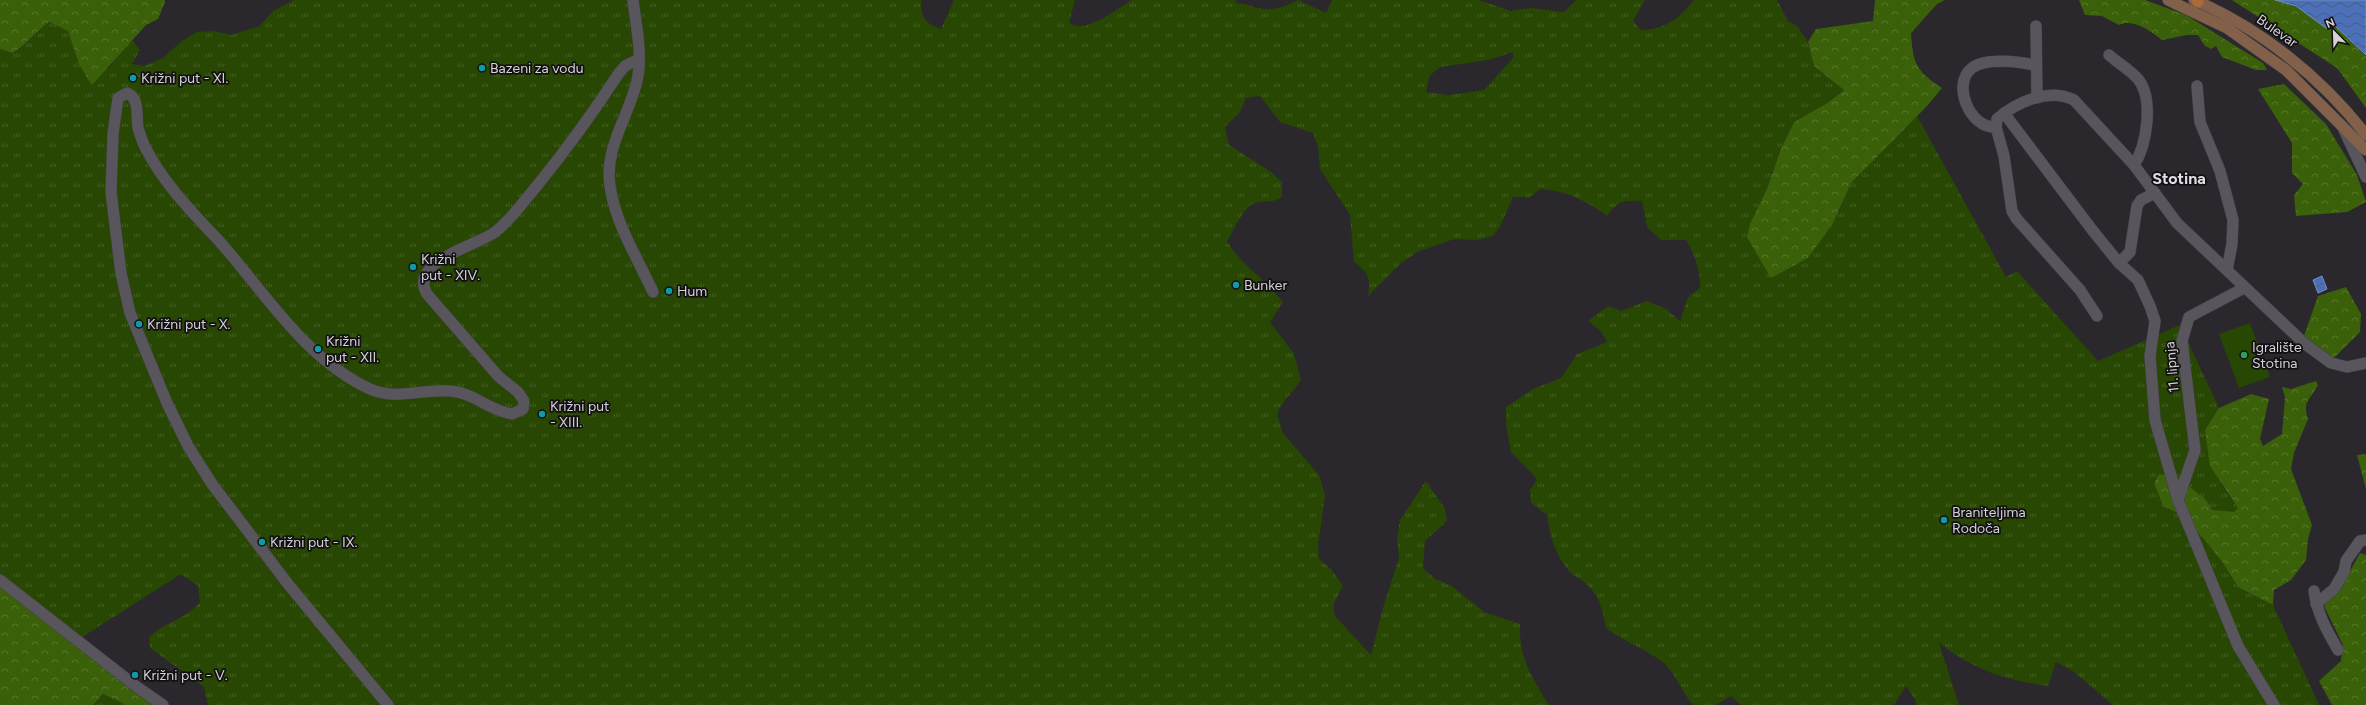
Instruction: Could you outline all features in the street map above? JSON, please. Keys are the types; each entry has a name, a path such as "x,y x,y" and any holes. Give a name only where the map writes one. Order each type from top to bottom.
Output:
{"main road":[{"path":"2168,0 2228,28 2286,70 2366,150"},
{"name":"Bulevar","path":"2196,1 2256,34 2292,60 2340,105 2366,135"}],"street":[{"path":"633,0 639,59 637,83 614,146 609,174 610,186 620,219 653,292"},
{"path":"2036,26 2035,65 2037,98"},
{"path":"2109,55 2138,79 2143,90 2147,117 2141,153 2134,165"},
{"path":"388,705 288,584 212,484 194,457 167,403 130,313 121,274 111,192 113,141 118,98 127,93 132,96 136,104 138,128 145,147 168,182 284,319 321,356 363,385 381,393 403,395 438,390 463,393 512,414 523,409 525,404 522,397 499,376 427,294 423,285 424,276 437,262 490,236 507,222 573,142 625,66 639,59"},
{"path":"1996,128 1989,128 1979,123 1968,111 1963,85 1965,75 1972,67 1994,62 2015,61 2035,65"},
{"path":"2197,86 2200,122 2220,171 2233,220 2232,244 2227,270"},
{"path":"2097,316 2080,290 2016,218 2012,211 2004,156 1996,128 1998,119 2016,105 2049,95 2063,95 2074,100 2134,165 2177,223 2244,288 2305,344 2331,363 2347,367 2366,363"},
{"name":"11. lipnja","path":"2004,113 2045,169 2119,263 2138,280 2150,306 2155,321 2150,356 2155,420 2178,500 2238,646 2274,705"},
{"path":"2343,128 2366,177"},
{"path":"2119,263 2130,252 2137,206 2140,200 2155,193"},
{"name":"11. lipnja","path":"2178,500 2195,450 2182,341 2189,317 2244,288"},
{"path":"2316,604 2334,589 2344,572 2346,562 2351,552 2360,541 2366,540"},
{"path":"0,580 137,687 163,705"},
{"path":"2314,591 2316,604 2325,628 2338,650"}],"green space":[{"path":"0,0 165,0 165,2 158,19 146,25 92,85 79,64 68,31 49,22 23,46 13,53 0,49"},
{"path":"294,0 921,0 922,11 925,19 931,25 941,29 954,0 1075,0 1069,23 1076,26 1085,26 1102,19 1132,0 1235,0 1237,4 1243,4 1256,8 1275,9 1298,0 1326,13 1332,0 1479,0 1511,11 1531,8 1564,12 1576,0 1645,0 1633,21 1641,30 1658,28 1671,22 1683,13 1694,0 1777,0 1788,21 1797,26 1808,42 1814,66 1844,90 1829,102 1794,122 1781,149 1767,189 1771,278 1808,258 1832,225 1851,183 1917,116 2006,277 2017,271 2098,361 2180,325 2219,408 2205,431 2222,486 2238,508 2234,513 2212,510 2206,500 2159,474 2154,483 2163,506 2180,514 2204,539 2223,563 2238,587 2273,605 2319,705 2113,705 2074,672 2056,662 2048,686 2032,684 2004,677 1978,667 1939,643 1959,705 1915,705 1916,701 1906,686 1894,705 1741,705 1731,696 1716,705 1693,705 1665,664 1651,654 1606,628 1602,609 1597,597 1589,587 1571,573 1564,565 1554,545 1547,515 1531,503 1530,490 1537,479 1511,452 1506,424 1506,407 1533,389 1561,378 1577,354 1607,342 1602,332 1588,321 1608,306 1621,311 1647,301 1666,309 1680,321 1688,297 1700,288 1696,263 1686,240 1661,240 1647,227 1642,201 1622,202 1618,204 1607,216 1575,197 1540,189 1530,197 1513,197 1500,227 1493,236 1478,240 1454,239 1417,252 1399,265 1368,296 1368,276 1363,269 1354,262 1350,215 1320,169 1318,147 1313,133 1280,122 1260,96 1246,98 1240,112 1225,127 1229,145 1271,172 1282,182 1282,197 1251,205 1239,219 1227,241 1239,258 1283,302 1270,322 1294,354 1301,380 1285,400 1277,414 1283,433 1319,475 1325,495 1318,546 1319,559 1331,569 1343,586 1334,603 1334,615 1371,655 1383,608 1399,558 1397,539 1400,520 1426,481 1445,509 1447,521 1425,541 1423,568 1435,579 1452,586 1484,612 1520,624 1520,636 1527,666 1548,704 1552,705 208,705 204,687 150,648 149,637 188,613 200,602 198,586 181,574 76,641 0,578 0,49 14,53 49,22 68,31 79,64 109,68 121,51 132,40 140,50 132,64 144,66 163,58 182,41 197,32 213,31 231,35 260,26 273,11","holes":["1513,52 1513,58 1484,90 1449,95 1426,92 1430,75 1441,67 1488,60"]},
{"path":"1875,0 1945,0 1937,4 1911,33 1913,52 1918,66 1926,77 1942,88 1928,105 1851,183 1832,225 1808,258 1771,278 1747,237 1750,224 1767,189 1781,149 1794,122 1829,102 1844,90 1814,66 1808,42 1816,29 1873,21"},
{"path":"2079,0 2145,0 2186,15 2263,63 2267,70 2256,70 2222,57 2216,46 2211,49 2205,46 2198,35 2187,35 2162,40 2147,29 2136,24 2125,23 2119,25 2102,16 2085,15"},
{"path":"2232,0 2275,0 2297,7 2335,26 2366,56 2366,108 2337,68"},
{"path":"2284,84 2326,124 2357,175 2366,202 2347,212 2296,216 2294,195 2303,184 2292,173 2292,143 2258,89"},
{"path":"2346,287 2361,314 2360,332 2334,358 2304,336 2318,296"},
{"name":"Igralište Stotina","path":"2250,323 2270,377 2239,388 2219,334"},
{"path":"2316,381 2318,385 2306,404 2308,419 2294,453 2291,469 2312,525 2308,539 2306,560 2291,580 2274,590 2273,605 2238,587 2223,563 2204,539 2180,514 2163,506 2154,483 2159,474 2179,478 2206,500 2212,510 2234,512 2238,508 2210,466 2205,430 2219,408 2251,394 2269,399 2260,439 2263,446 2282,434 2285,397 2282,387 2291,389"},
{"path":"2366,454 2366,489 2357,455"},
{"path":"2360,553 2366,555 2366,705 2332,705 2319,681 2341,661 2343,645 2324,606 2349,573"},
{"path":"0,578 163,705 126,705 103,694 93,705 0,705"},
{"path":"103,694 126,705 93,705"}],"water":[{"path":"2275,0 2366,0 2366,55 2335,26 2326,28 2296,6"},
{"path":"2322,276 2327,289 2318,293 2313,280"}],"place":[{"name":"Bazeni za vodu","path":"482,68"},
{"name":"Križni put - XI.","path":"133,78"},
{"name":"Križni put - XIV.","path":"413,267"},
{"name":"Bunker","path":"1236,285"},
{"name":"Hum","path":"669,291"},
{"name":"Križni put - X.","path":"139,324"},
{"name":"Križni put - XII.","path":"318,349"},
{"name":"Igralište Stotina","path":"2244,355"},
{"name":"Križni put - XIII.","path":"542,414"},
{"name":"Braniteljima Rodoča","path":"1944,520"},
{"name":"Križni put - IX.","path":"262,542"},
{"name":"Križni put - V.","path":"135,675"}],"district":[{"name":"Stotina","path":"2179,178"}]}
